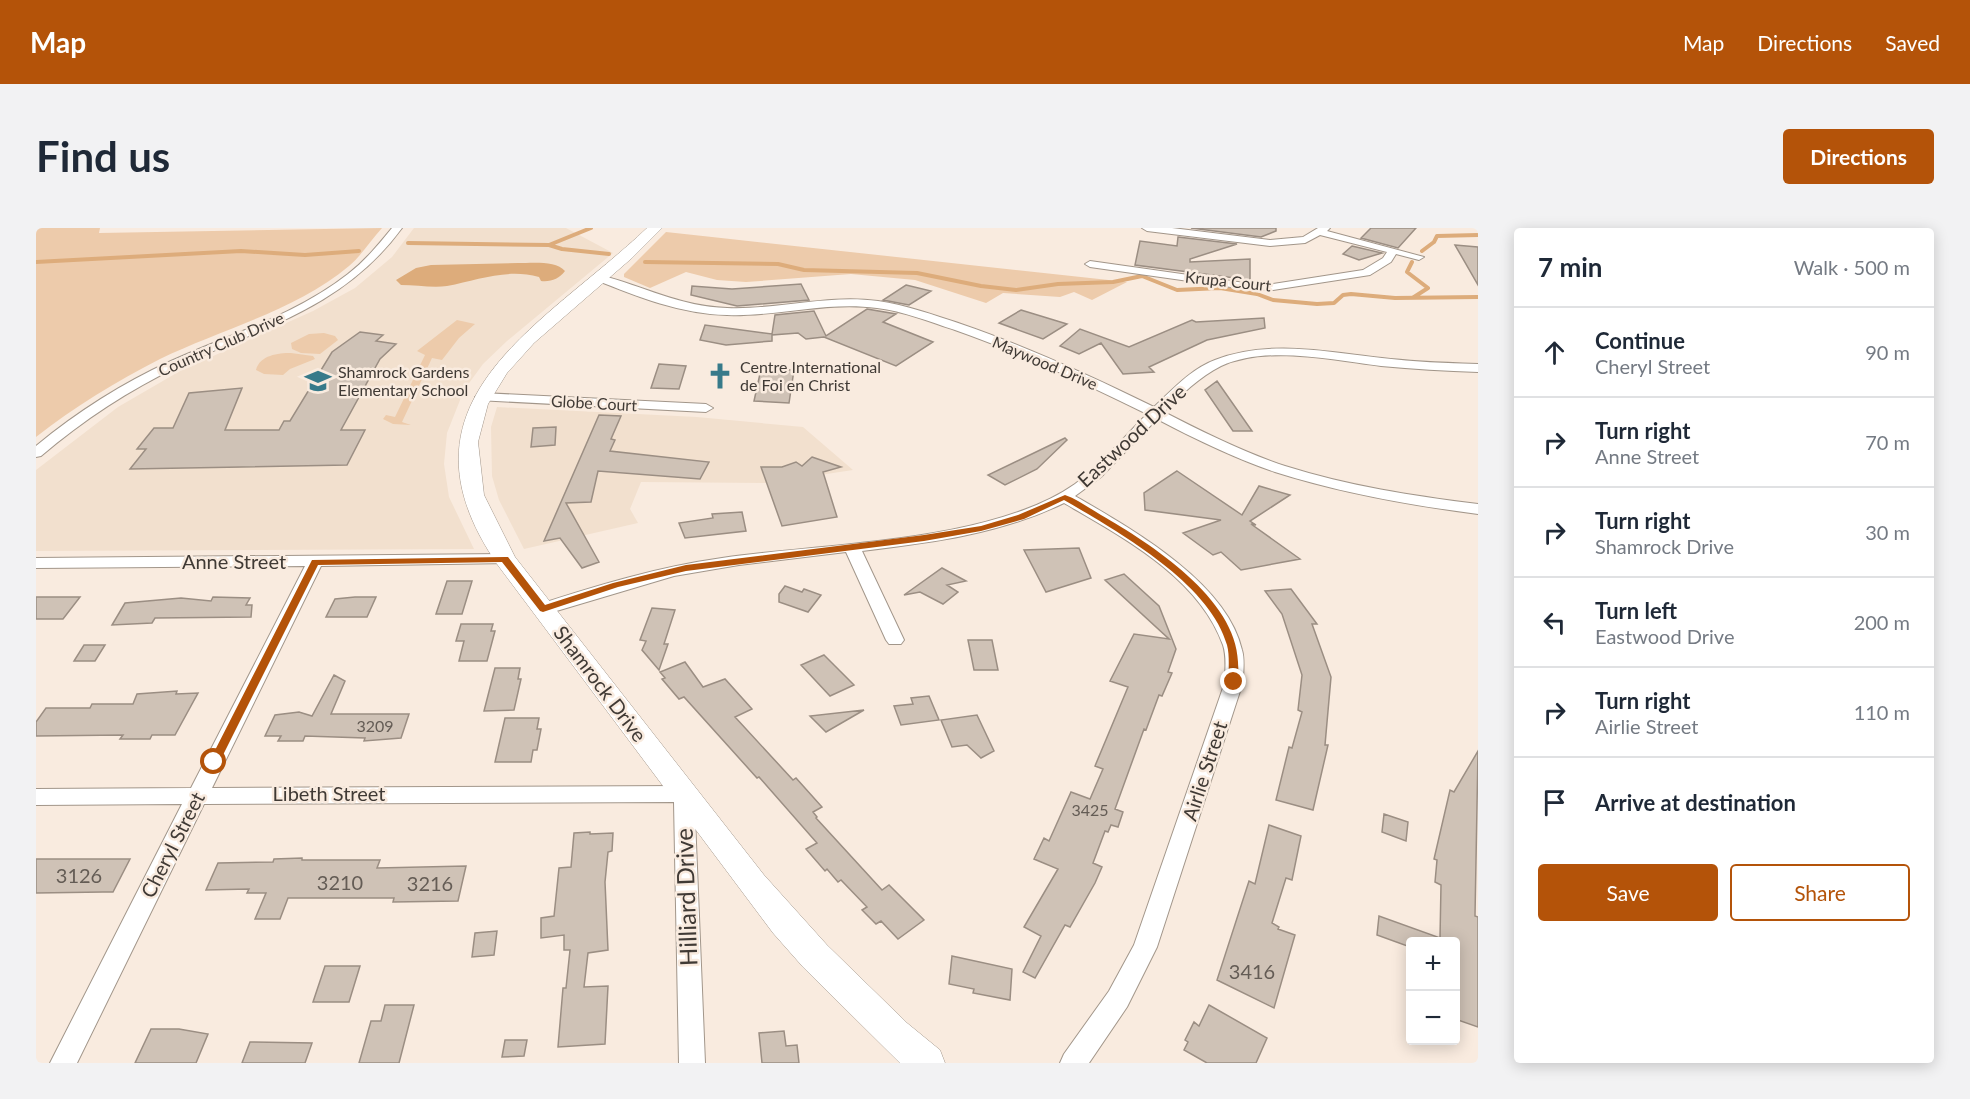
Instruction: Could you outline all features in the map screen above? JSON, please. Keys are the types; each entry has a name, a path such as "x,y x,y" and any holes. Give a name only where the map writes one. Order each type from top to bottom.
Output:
{"street":[{"name":"Country Club Drive","path":"36,453 76,421 149,376 297,310 338,288 374,258 397,228"},
{"path":"1147,228 1270,243 1302,240 1322,230 1419,257"},
{"name":"Shamrock Drive","path":"653,229 510,357 493,376 470,427 468,466 477,505 505,559 753,884 815,956 894,1035 927,1063"},
{"name":"Krupa Court","path":"1090,264 1245,286 1273,287 1366,273 1387,260 1393,251"},
{"name":"Maywood Drive","path":"600,278 673,304 704,310 741,311 856,304 897,308 1048,362 1175,425 1253,459 1296,473 1393,495 1478,509"},
{"name":"Eastwood Drive","path":"543,609 624,582 686,568 981,528 1021,517 1065,497 1093,477 1200,373 1226,361 1249,356 1310,354 1478,368"},
{"name":"Globe Court","path":"482,397 706,408"},
{"name":"Airlie Street","path":"1065,497 1124,532 1192,585 1208,602 1226,631 1233,647 1235,664 1234,682 1141,960 1122,995 1073,1063"},
{"path":"852,547 895,640"},
{"name":"Anne Street","path":"36,563 505,559"},
{"name":"Cheryl Street","path":"63,1063 315,562"},
{"name":"Libeth Street","path":"36,797 684,794"},
{"name":"Hilliard Drive","path":"684,794 692,1063"}],"shaded area":[{"path":"36,228 100,228 99,233 382,228 358,258 328,282 282,307 144,367 81,405 36,437"},
{"name":"Shamrock Gardens Elementary School","path":"414,228 566,228 613,253 507,341 483,364 464,390 447,433 444,464 449,497 474,549 36,551 36,470 118,407 180,371 313,311 355,288 392,257"},
{"path":"666,232 1127,282 1092,300 1074,292 1060,297 1003,293 986,303 915,280 851,274 746,282 717,280 686,272 650,288 624,277 624,274"},
{"path":"536,263 556,265 565,271 557,278 545,281 541,281 539,277 504,274 442,287 401,285 396,280 416,268 431,265"},
{"path":"457,320 475,324 459,338 442,360 432,358 402,422 411,425 393,424 383,419 386,415 395,417 425,355 417,351"},
{"path":"324,333 335,336 338,340 320,354 301,353 292,349 291,343 309,334"},
{"path":"291,353 313,356 315,359 290,369 283,375 264,374 256,370 265,358 275,354"},
{"path":"497,407 697,417 803,427 853,470 767,483 641,482 630,509 638,523 524,549 499,500 492,476 491,427"}],"building":[{"path":"1191,228 1276,228 1276,231 1261,237"},
{"path":"1371,228 1416,228 1398,248 1361,238"},
{"path":"1178,237 1237,244 1190,259 1190,262 1250,259 1250,280 1135,265 1140,241 1177,246"},
{"path":"1455,245 1478,247 1478,285"},
{"path":"1352,246 1382,253 1359,260 1343,254"},
{"path":"801,284 809,300 737,306 691,295 692,286 732,289"},
{"path":"906,285 931,291 909,305 883,300"},
{"path":"867,309 896,314 883,322 933,342 896,366 824,337 806,339 798,333 772,335 772,341 726,345 700,340 705,325 772,334 775,315 814,311 826,336"},
{"path":"1021,310 1067,324 1043,339 999,323"},
{"path":"1264,318 1265,328 1207,340 1149,367 1154,372 1123,374 1101,343 1079,354 1060,346 1080,329 1129,347 1192,320 1196,322"},
{"name":"Shamrock Gardens Elementary School","path":"360,332 383,335 376,341 396,344 380,359 341,430 365,430 347,465 130,469 146,449 137,449 154,428 173,428 189,393 242,388 225,430 279,430 284,421 290,421 332,352"},
{"path":"659,364 686,366 679,389 651,388"},
{"path":"761,369 794,370 789,403 754,401"},
{"path":"1217,381 1252,431 1233,431 1205,390"},
{"path":"599,415 621,416 611,439 615,440 610,451 709,462 700,479 598,471 591,502 566,503 599,562 582,568 560,538 544,541"},
{"path":"556,427 555,445 531,447 533,428"},
{"path":"1065,438 1067,440 1037,469 1005,485 988,475"},
{"path":"812,457 841,467 823,472 837,517 782,526 761,467 782,467 796,462 802,466"},
{"path":"1177,471 1242,515 1259,486 1290,495 1250,521 1300,559 1241,570 1221,552 1213,555 1183,533 1221,520 1145,510 1144,493"},
{"path":"742,512 746,531 685,538 679,523 713,518 712,514"},
{"path":"1079,548 1091,578 1046,592 1024,550"},
{"path":"942,568 966,581 947,585 958,592 943,604 920,592 904,595"},
{"path":"1124,574 1159,606 1176,649 1168,672 1172,673 1162,696 1159,695 1146,730 1144,729 1115,809 1123,812 1118,827 1111,825 1108,832 1105,831 1093,863 1102,867 1095,883 1070,927 1065,925 1035,978 1023,972 1041,936 1024,927 1058,869 1034,859 1044,838 1049,841 1071,792 1090,799 1103,769 1095,766 1128,687 1110,681 1134,634 1169,639 1105,580"},
{"path":"447,581 472,581 462,614 436,614"},
{"path":"785,586 821,595 808,612 779,602 779,594"},
{"path":"1291,589 1317,624 1312,624 1331,677 1325,745 1328,745 1313,810 1276,800 1289,747 1292,748 1302,712 1298,710 1302,675 1282,614 1265,591"},
{"path":"36,597 80,597 63,619 36,619"},
{"path":"213,597 250,598 246,605 252,605 251,617 155,618 152,623 112,625 125,603 181,598 211,601"},
{"path":"376,597 367,617 326,617 335,599"},
{"path":"652,608 675,610 664,644 668,644 659,670 642,650 646,641 640,640"},
{"path":"461,624 493,624 491,631 495,631 487,661 459,661 464,641 456,641"},
{"path":"968,640 992,640 998,670 974,670"},
{"path":"84,645 105,645 95,661 74,661"},
{"path":"824,655 854,685 830,696 801,665"},
{"path":"685,662 703,687 725,679 752,709 735,717 793,780 796,778 822,807 813,812 816,818 882,890 889,885 924,920 898,939 881,921 876,924 862,910 867,907 841,880 838,882 827,869 825,871 806,849 817,843 684,697 679,699 662,679 665,678 660,672"},
{"path":"495,668 520,668 518,679 521,679 514,710 484,711"},
{"path":"334,675 345,681 331,714 409,714 401,738 364,741 365,738 305,736 303,741 278,741 281,736 265,736 275,715 299,712 312,716"},
{"path":"177,691 176,694 198,693 175,735 152,735 150,739 120,739 123,735 36,736 36,722 46,708 90,708 92,704 133,704 137,694"},
{"path":"929,696 939,720 901,725 894,706 913,704 911,698"},
{"path":"864,710 826,732 810,716"},
{"path":"977,715 994,751 981,758 967,745 952,747 941,720"},
{"path":"505,718 539,718 537,729 541,729 537,750 533,750 531,762 495,762"},
{"path":"1478,751 1475,916 1478,917 1478,1027 1460,1021 1460,937 1440,937 1441,885 1435,882 1437,860 1434,859 1450,790 1454,792"},
{"path":"1384,814 1408,822 1406,841 1382,832"},
{"path":"1269,825 1301,836 1292,880 1286,878 1272,923 1279,927 1278,929 1295,935 1274,1008 1217,980 1249,881 1255,884"},
{"path":"590,832 590,834 613,833 612,851 608,852 605,882 608,950 588,953 584,987 608,986 605,1044 558,1047 563,988 566,988 570,950 564,950 564,935 541,938 541,918 554,916 559,868 571,867 574,833"},
{"path":"302,858 302,860 380,860 377,868 466,866 458,901 393,902 394,898 288,898 280,919 255,919 266,893 247,893 249,889 206,890 218,863 273,862 274,859"},
{"path":"36,859 130,859 113,892 36,893"},
{"path":"1379,916 1437,937 1406,937 1406,946 1377,935"},
{"path":"497,931 494,955 472,957 475,933"},
{"path":"952,956 1012,969 1010,1000 973,993 974,989 949,984"},
{"path":"325,966 360,966 349,1002 313,1002"},
{"path":"385,1005 414,1005 399,1063 359,1063 371,1021 381,1021"},
{"path":"1209,1005 1267,1038 1256,1063 1207,1063 1184,1050 1188,1042 1185,1040 1194,1022 1199,1026"},
{"path":"151,1029 179,1029 208,1034 196,1063 135,1063"},
{"path":"784,1031 786,1046 797,1045 799,1063 762,1063 759,1033"},
{"path":"505,1040 527,1040 524,1056 502,1057"},
{"path":"250,1042 312,1043 305,1063 242,1063"}],"waterway":[{"path":"549,245 591,228"},
{"path":"1422,251 1434,242 1437,236 1478,235"},
{"path":"408,243 549,245"},
{"path":"549,245 562,249 609,254"},
{"path":"36,262 241,251 305,255 359,251"},
{"path":"645,262 778,264 804,270 917,273 981,286 1016,290 1058,284 1113,282 1142,276 1177,290 1220,288 1257,294 1273,300 1317,304 1334,303 1343,295 1351,294 1395,298 1478,297"},
{"path":"1412,262 1407,272 1428,288 1414,297"}],"place":[{"name":"Centre International de Foi en Christ","path":"720,376"},
{"name":"Shamrock Gardens Elementary School","path":"318,381"}],"route":[{"path":"214,762 315,562 505,559 543,609 616,585 686,568 960,533 1021,517 1065,497 1124,532 1154,554 1192,585 1208,602 1219,617 1233,647 1234,682"}]}
